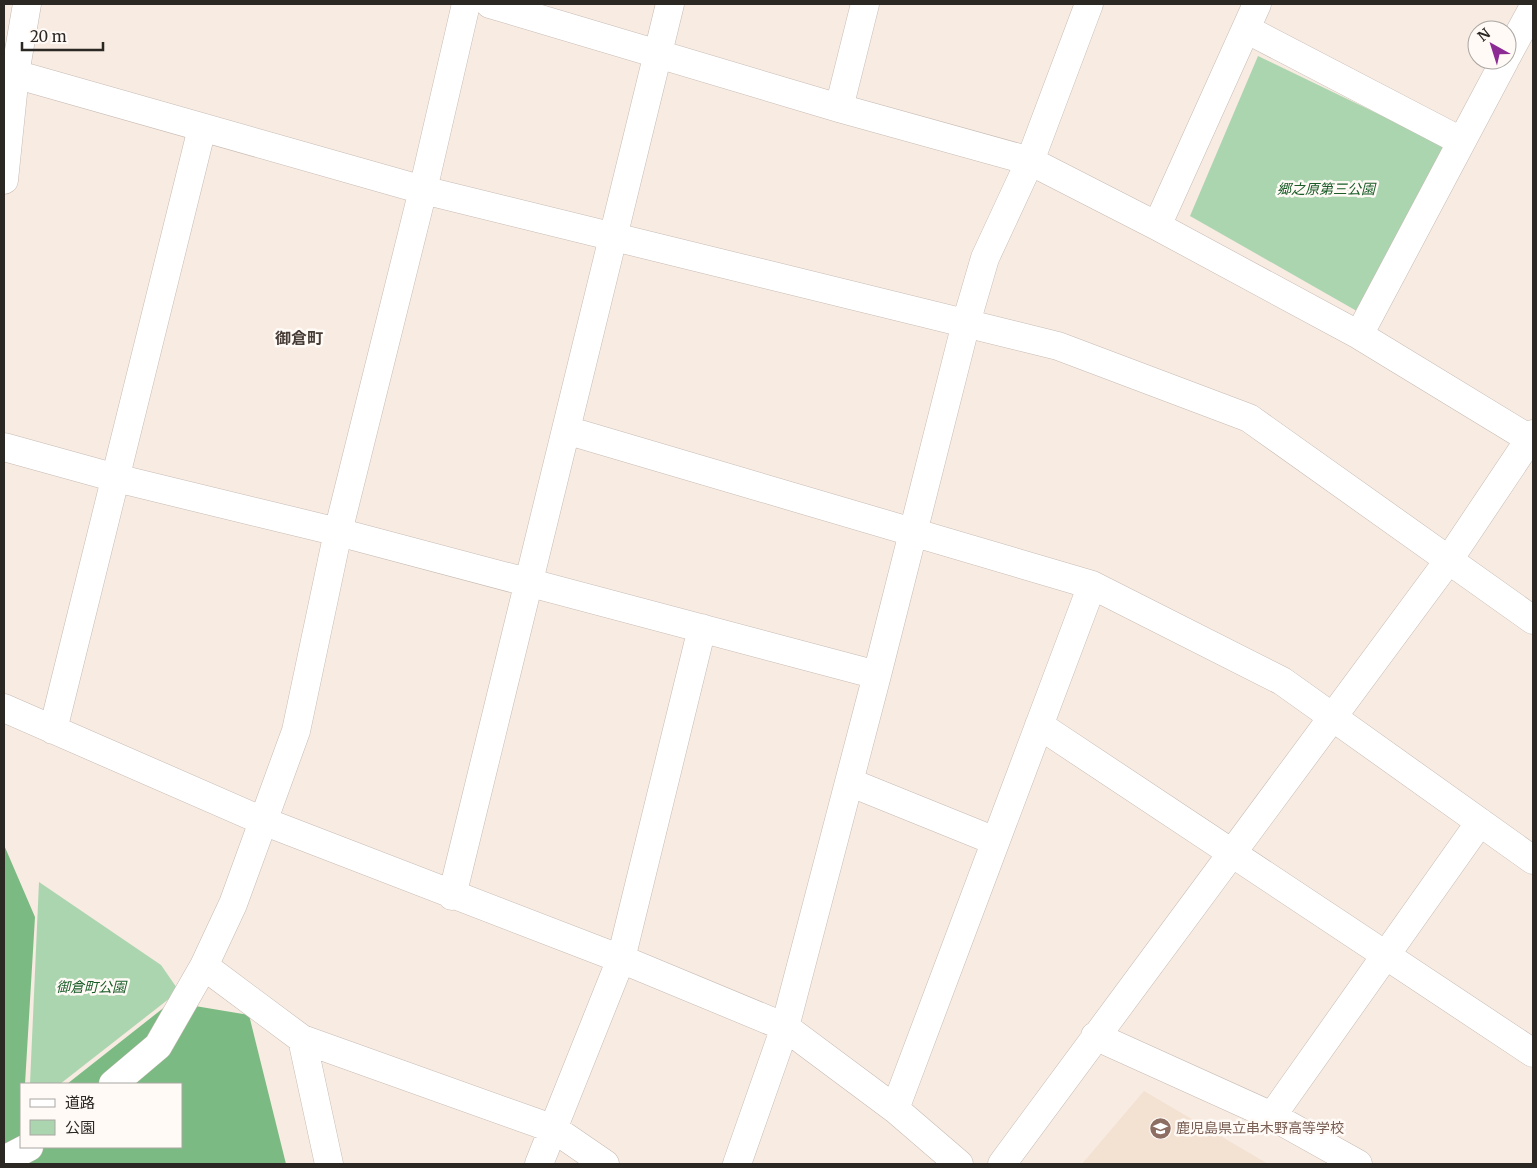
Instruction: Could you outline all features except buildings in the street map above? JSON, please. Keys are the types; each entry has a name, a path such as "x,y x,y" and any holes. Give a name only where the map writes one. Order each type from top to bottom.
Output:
{"street":[{"path":"4,180 10,73 27,4"},
{"path":"114,1083 158,1046 204,966 233,904 296,731 338,532 423,190 466,4"},
{"path":"490,4 839,108 1030,161 1359,335 1532,438 1448,561 1002,1164"},
{"path":"452,896 670,4"},
{"path":"839,108 865,4"},
{"path":"737,1164 785,1027 966,323 985,258 1030,161 1089,4"},
{"path":"1156,226 1258,4"},
{"path":"1517,38 1533,8"},
{"path":"1246,29 1461,140"},
{"path":"1359,335 1500,70"},
{"path":"10,73 423,190 1058,346 1250,418 1533,620"},
{"path":"53,730 202,128"},
{"path":"566,430 914,530 1092,585 1282,681 1533,860"},
{"path":"4,447 116,478 338,532 877,675"},
{"path":"895,1109 1092,585"},
{"path":"539,1164 621,959 702,628"},
{"path":"4,708 263,821 452,896 621,959 785,1027 895,1109 960,1164"},
{"path":"1039,725 1533,1053"},
{"path":"849,782 996,841"},
{"path":"1272,1116 1480,822"},
{"path":"204,966 302,1039 554,1129 604,1164"},
{"path":"1095,1036 1272,1116 1358,1164"},
{"path":"302,1039 329,1164"},
{"path":"4,1160 27,1148"}],"shaded area":[{"name":"鹿児島県立串木野高等学校","path":"1144,1091 1268,1164 1082,1164"}],"green space":[{"name":"郷之原第三公園","path":"1258,56 1453,150 1362,314 1190,216"},
{"path":"4,845 35,917 25,1083 20,1083 20,1148 182,1148 182,1083 68,1083 171,1002 249,1015 286,1164 4,1164"},
{"name":"御倉町公園","path":"39,882 161,965 179,991 61,1083 30,1083"}],"place":[{"name":"鹿児島県立串木野高等学校","path":"1160,1128"}],"district":[{"name":"御倉町","path":"299,338"}]}
